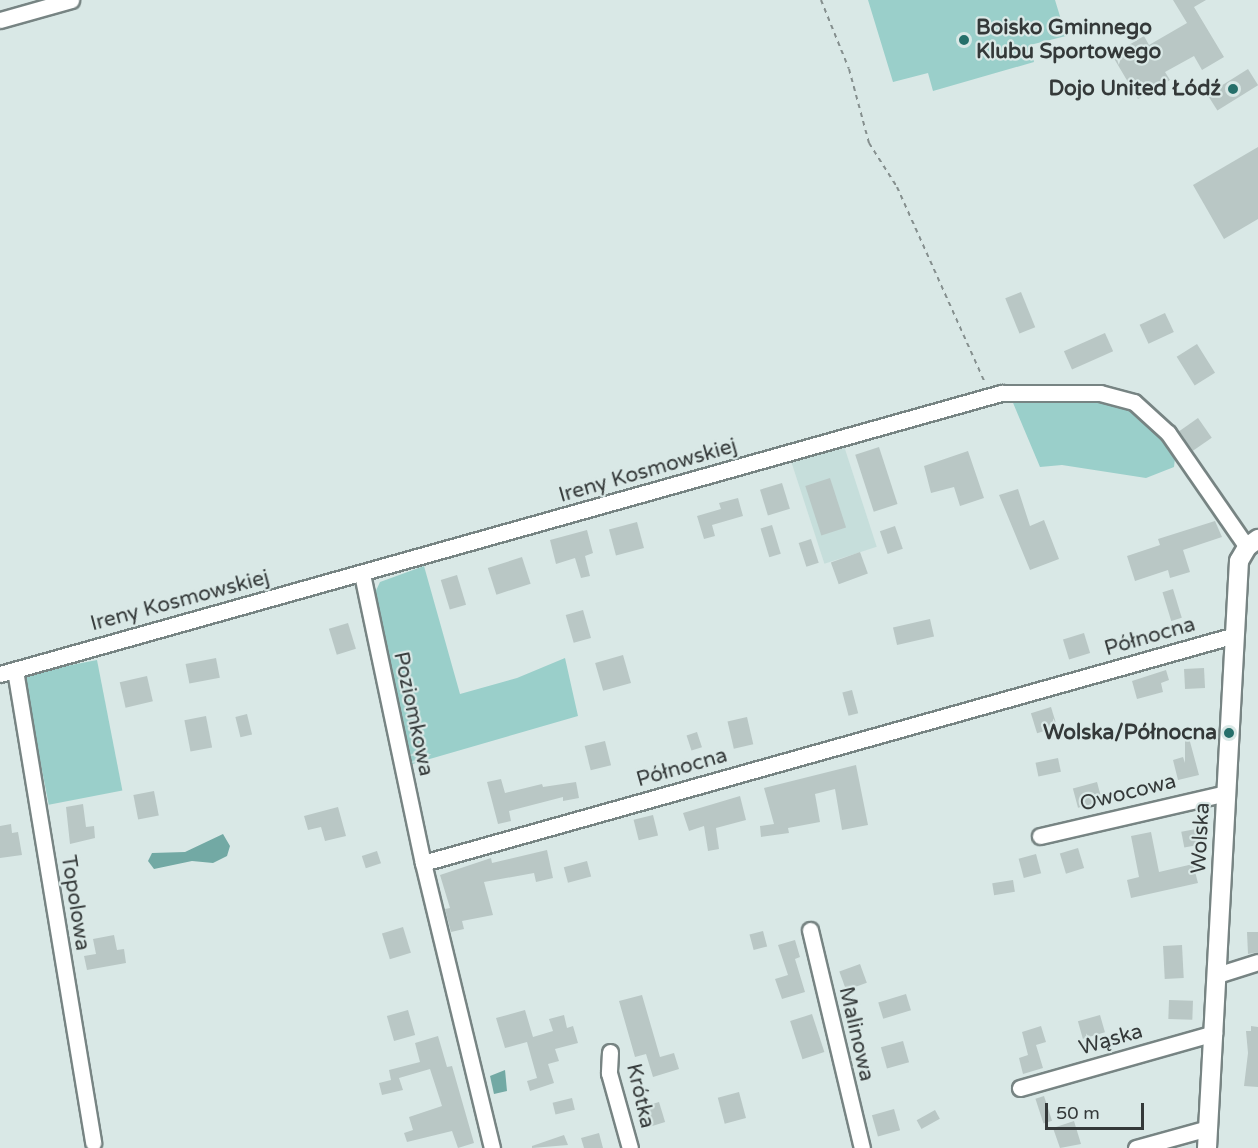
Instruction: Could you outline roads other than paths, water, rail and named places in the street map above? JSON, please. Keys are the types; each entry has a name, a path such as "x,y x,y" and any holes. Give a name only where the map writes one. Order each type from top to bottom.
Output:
{"street":[{"path":"0,20 71,0"},
{"name":"Ireny Kosmowskiej","path":"0,674 187,619 362,574 990,394 1030,391 1100,393 1134,402 1168,433 1252,543"},
{"name":"Wolska","path":"1207,1148 1239,561 1252,543"},
{"name":"Poziomkowa","path":"362,574 423,862"},
{"name":"Północna","path":"423,862 1235,635"},
{"name":"Topolowa","path":"15,670 93,1143"},
{"name":"Owocowa","path":"1040,836 1226,793"},
{"path":"423,862 492,1148"},
{"name":"Malinowa","path":"810,930 862,1148"},
{"path":"1217,975 1258,962"},
{"name":"Wąska","path":"1020,1088 1214,1033"},
{"name":"Krótka","path":"610,1052 609,1073 630,1148"},
{"path":"1136,1148 1208,1128"}],"place":[{"name":"Boisko Gminnego Klubu Sportowego","path":"964,40"},
{"name":"Dojo United Łódź","path":"1233,89"},
{"name":"Wolska/Północna","path":"1229,733"}]}
